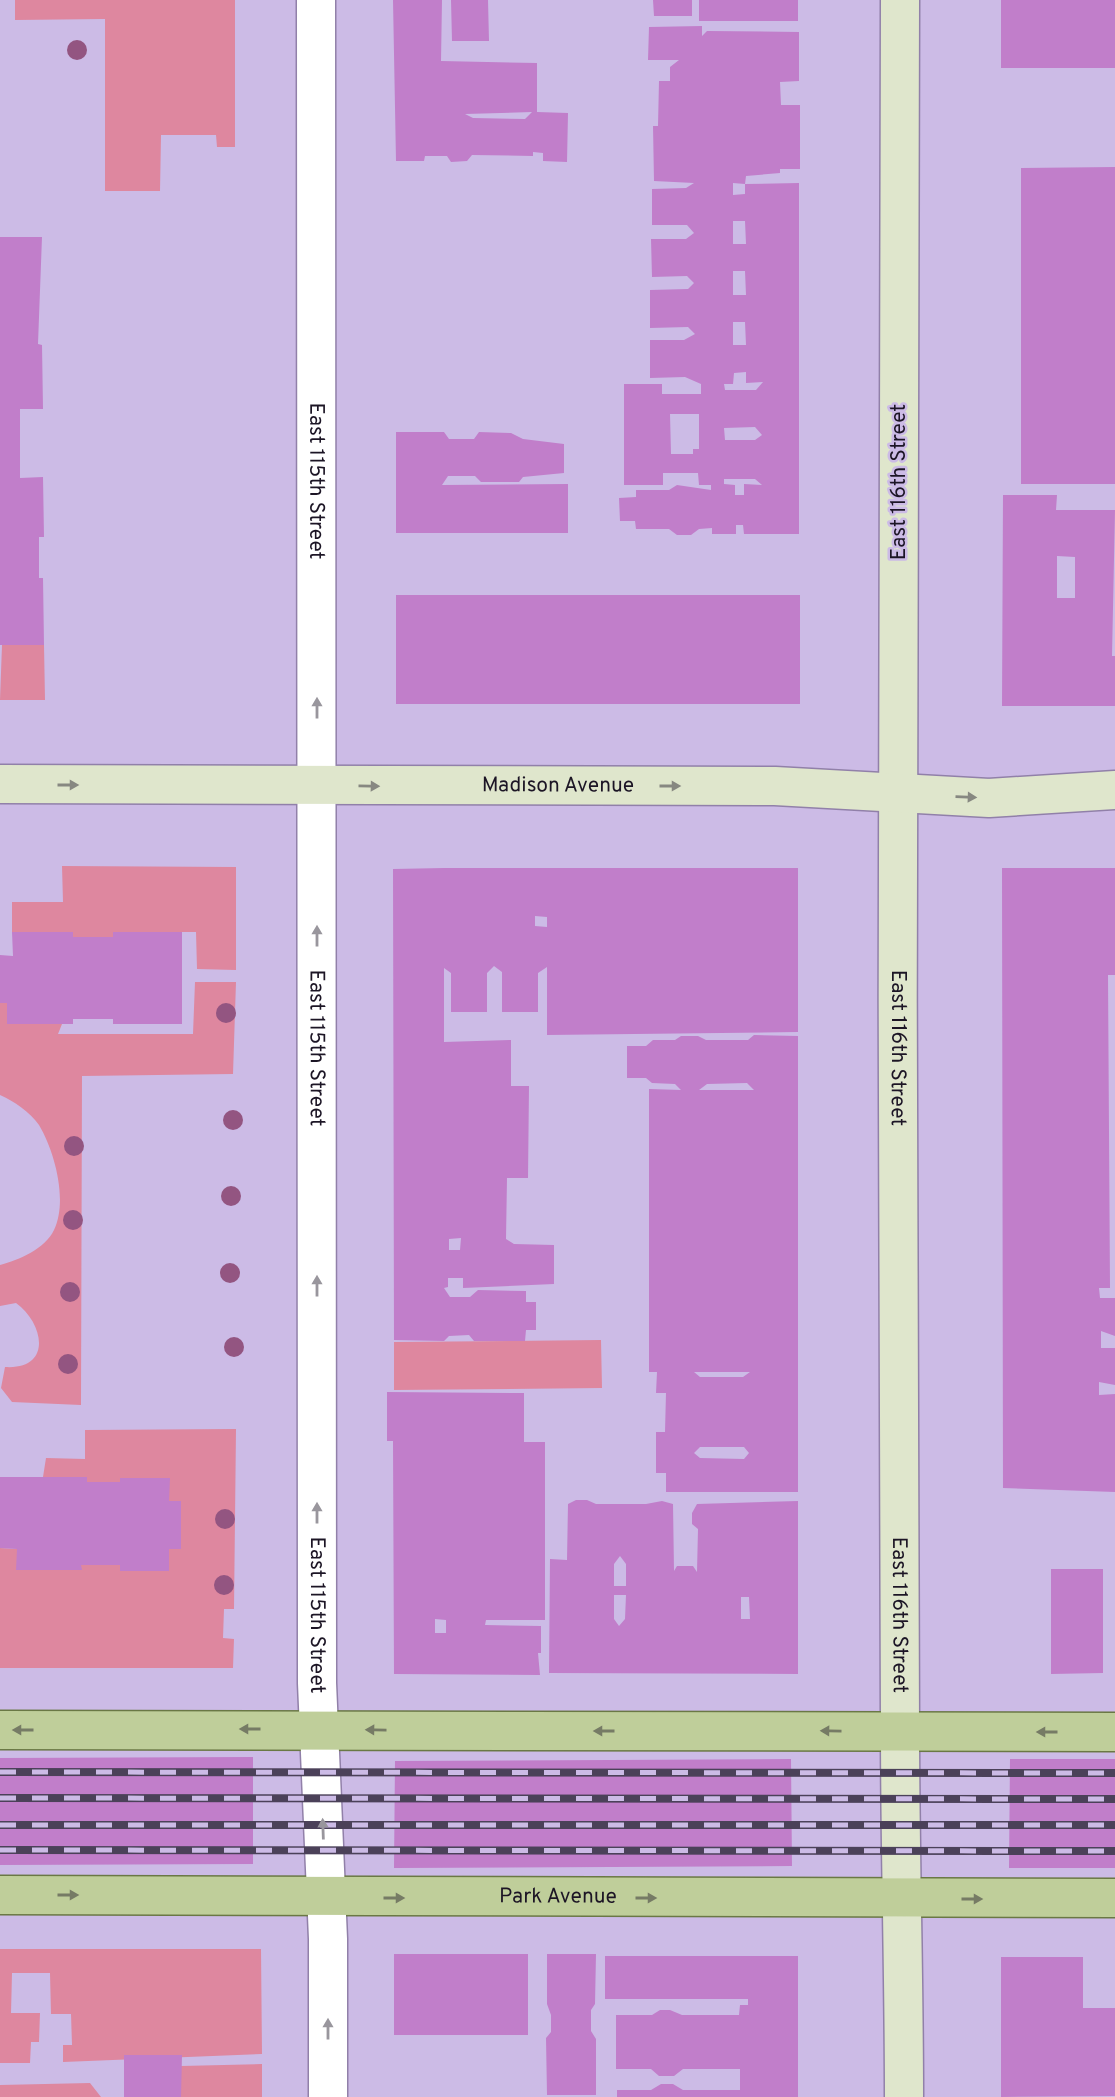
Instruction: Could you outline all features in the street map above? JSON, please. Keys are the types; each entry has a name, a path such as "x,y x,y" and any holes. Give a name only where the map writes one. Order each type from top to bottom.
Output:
{"main road":[{"path":"0,1730 1115,1732"},
{"name":"Park Avenue","path":"0,1895 326,1898 1115,1898"}],"street":[{"name":"East 115th Street","path":"316,0 319,1729 326,1898 328,2097"},
{"name":"East 116th Street","path":"900,0 898,794 900,1732 904,1899 904,2097"},
{"name":"Madison Avenue","path":"0,784 775,786 989,798 1115,790"}],"shaded area":[{"path":"15,0 235,0 235,147 217,147 216,135 161,135 160,191 105,191 105,19 15,20"},
{"path":"2,645 44,645 45,700 0,700"},
{"path":"62,866 236,867 236,970 197,969 196,932 114,932 113,937 73,937 73,932 12,932 12,902 63,902"},
{"path":"195,982 236,982 233,1074 82,1076 81,1405 12,1402 1,1388 5,1367 20,1366 31,1361 39,1344 33,1322 26,1312 16,1303 0,1306 0,1265 31,1253 50,1237 58,1218 60,1191 50,1149 39,1125 21,1107 0,1095 0,1003 7,1003 7,1024 62,1024 58,1034 193,1034"},
{"path":"601,1340 602,1388 394,1390 394,1342"},
{"path":"236,1429 234,1609 224,1609 223,1638 234,1639 233,1668 0,1668 0,1548 17,1549 17,1570 81,1570 81,1565 120,1565 169,1549 181,1549 181,1501 169,1501 169,1478 120,1478 120,1482 87,1482 87,1477 43,1477 46,1458 85,1459 85,1430"},
{"path":"0,1949 261,1949 262,2054 63,2062 63,2045 72,2045 71,2014 51,2014 50,1973 12,1973 11,2013 40,2013 39,2042 31,2042 30,2063 0,2063"},
{"path":"262,2064 262,2097 181,2097 181,2066"},
{"path":"90,2083 101,2097 0,2097 0,2085"}],"building":[{"path":"393,0 442,0 441,61 537,63 537,112 568,113 567,162 543,161 543,153 533,152 533,156 472,155 467,161 451,162 447,156 425,156 424,161 396,161","holes":["532,112 525,119 473,118 465,114"]},
{"path":"451,0 488,0 489,41 452,41"},
{"path":"653,0 692,0 692,16 654,16"},
{"path":"699,0 798,0 798,21 699,21"},
{"path":"1001,0 1115,0 1115,68 1001,68"},
{"path":"702,26 702,36 707,31 799,32 799,81 780,82 781,105 800,105 800,169 780,169 780,173 746,176 745,184 799,183 799,534 744,534 743,525 736,525 736,534 712,534 712,528 699,529 691,535 677,535 669,529 636,529 635,521 620,521 619,498 636,497 636,490 669,490 677,485 711,490 711,485 699,485 698,473 663,473 663,485 624,485 624,384 662,384 662,394 701,394 701,384 685,377 650,378 650,340 684,340 695,334 688,327 650,328 650,290 688,289 694,283 687,276 652,277 651,239 686,239 694,233 687,225 652,225 652,189 686,188 694,183 654,181 653,126 658,126 659,81 670,81 670,67 679,60 648,60 649,27","holes":["733,183 745,184 745,194 733,195","733,221 745,221 746,244 733,244","733,271 745,271 746,295 733,295","733,322 745,322 746,345 733,345","746,372 746,383 763,382 756,390 725,390 724,384 733,384 734,373","670,414 699,414 699,449 693,449 693,454 671,454","755,427 762,435 755,440 725,440 724,428","724,479 755,479 762,485 744,484 744,495 735,495 735,485 724,484"]},
{"path":"1115,167 1115,484 1021,484 1021,168"},
{"path":"0,237 42,237 38,344 42,345 43,409 20,409 20,478 43,477 44,537 39,537 39,578 43,578 44,645 0,645"},
{"path":"396,432 444,432 449,439 474,439 479,432 511,433 523,439 564,444 564,473 523,477 519,482 481,482 475,476 448,476 442,485 568,484 568,533 396,533"},
{"path":"1003,495 1057,495 1056,510 1115,510 1112,656 1115,656 1115,706 1002,706","holes":["1057,556 1075,557 1075,598 1057,598"]},
{"path":"396,595 800,595 800,704 396,704"},
{"path":"798,868 798,1032 547,1035 547,967 538,973 538,1012 502,1012 502,972 494,966 487,973 487,1012 451,1012 451,973 444,968 444,1042 511,1040 511,1086 529,1086 528,1178 507,1178 506,1239 514,1244 554,1245 554,1284 463,1288 463,1278 448,1278 448,1287 444,1288 450,1297 470,1297 478,1290 526,1291 526,1302 536,1302 536,1330 526,1330 525,1341 474,1341 469,1335 449,1336 444,1341 394,1340 393,869","holes":["535,916 547,917 547,927 535,926","461,1238 460,1250 449,1250 449,1239"]},
{"path":"1002,868 1115,868 1115,975 1108,975 1110,1288 1099,1288 1100,1298 1115,1298 1115,1336 1101,1331 1101,1348 1115,1348 1115,1385 1099,1382 1099,1395 1115,1394 1115,1492 1003,1488"},
{"path":"12,932 73,932 73,937 113,937 113,932 182,932 182,1024 113,1024 113,1019 73,1019 73,1024 7,1024 7,1003 0,1003 0,955 13,956"},
{"path":"754,1035 798,1036 798,1492 666,1492 666,1473 656,1473 656,1432 665,1432 666,1393 656,1393 657,1372 649,1372 649,1089 681,1090 675,1084 652,1083 646,1078 627,1078 627,1046 646,1046 653,1040 675,1040 681,1036 698,1036 706,1040 748,1040","holes":["747,1083 754,1090 699,1090 707,1084","694,1372 750,1372 743,1377 700,1377","700,1447 744,1447 749,1453 744,1459 700,1458 694,1453"]},
{"path":"387,1392 524,1393 524,1442 545,1442 545,1620 486,1620 485,1625 541,1626 541,1653 538,1653 540,1675 394,1674 393,1441 387,1441","holes":["435,1619 446,1620 446,1633 435,1633"]},
{"path":"0,1477 87,1477 87,1482 120,1482 120,1478 170,1478 169,1501 181,1501 181,1549 169,1549 169,1571 120,1571 120,1565 81,1565 82,1570 16,1570 17,1549 0,1548"},
{"path":"576,1500 587,1500 596,1504 646,1504 662,1501 673,1504 674,1571 677,1566 693,1566 697,1572 698,1529 692,1524 692,1513 697,1504 798,1501 798,1674 549,1673 550,1559 567,1560 568,1504","holes":["620,1556 626,1564 626,1586 614,1586 614,1564","614,1595 626,1595 625,1619 619,1626 614,1619","741,1597 749,1597 750,1619 741,1619"]},
{"path":"1051,1569 1103,1569 1103,1673 1051,1674"},
{"path":"253,1757 253,1864 0,1865 0,1758"},
{"path":"791,1759 792,1866 394,1868 395,1761"},
{"path":"1010,1759 1115,1759 1115,1868 1009,1868"},
{"path":"394,1954 528,1954 528,2035 394,2035"},
{"path":"547,1954 596,1954 595,2004 591,2010 591,2031 596,2039 596,2095 547,2095 546,2038 551,2032 551,2015 547,2004"},
{"path":"605,1956 798,1956 798,2097 617,2097 617,2090 651,2090 661,2084 673,2084 683,2090 740,2090 740,2069 683,2069 674,2076 659,2076 651,2069 616,2069 616,2015 652,2015 660,2010 670,2010 682,2015 739,2015 740,2005 748,2005 748,1999 605,1999"},
{"path":"1001,1957 1083,1957 1083,2008 1115,2008 1115,2096 1001,2097"},
{"path":"124,2055 182,2055 181,2097 124,2097"}],"railway":[{"path":"0,1772 1115,1773"},
{"path":"0,1798 1115,1799"},
{"path":"0,1825 1115,1825"},
{"path":"0,1850 1115,1851"}]}
